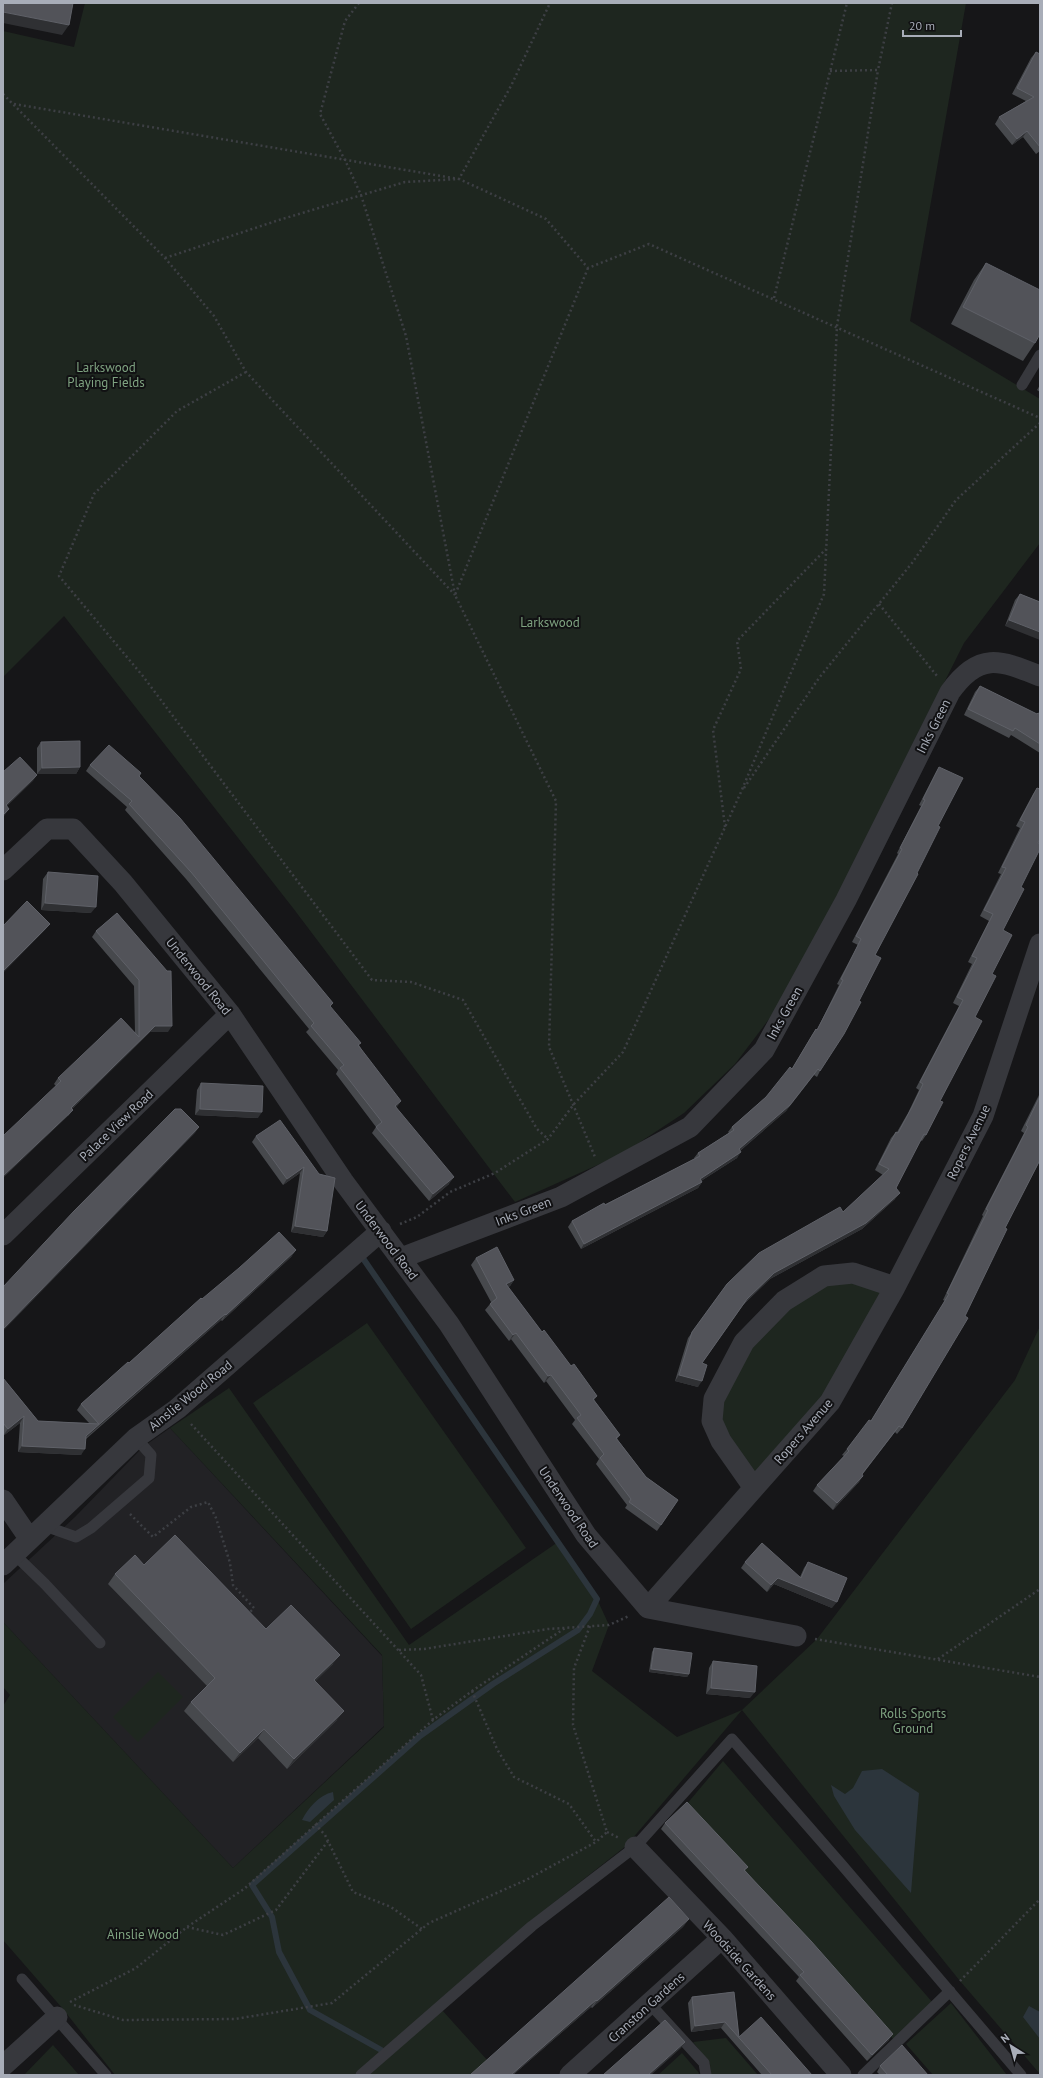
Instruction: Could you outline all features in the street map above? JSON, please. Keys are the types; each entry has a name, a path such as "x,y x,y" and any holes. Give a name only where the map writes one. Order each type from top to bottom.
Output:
{"street":[{"name":"Inks Green","path":"401,1258 561,1197 690,1127 764,1050 846,900 950,692 962,676 979,665 997,662 1040,676"},
{"name":"Underwood Road","path":"3,870 47,829 73,829 123,883 230,1014 343,1181 449,1324 586,1535 648,1608"},
{"name":"Ropers Avenue","path":"648,1608 830,1402 895,1287 983,1116 1040,944"},
{"name":"Palace View Road","path":"3,1235 230,1014"},
{"name":"Ainslie Wood Road","path":"8,1559 136,1438 177,1409 381,1231"},
{"path":"754,1488 721,1441 712,1420 714,1399 744,1342 784,1301 824,1276 853,1273 895,1287"},
{"path":"3,1500 37,1532"},
{"path":"648,1608 796,1636"},
{"name":"Woodside Gardens","path":"635,1847 722,1938 842,2075"},
{"name":"Cranston Gardens","path":"570,2075 722,1938"},
{"path":"3,2066 57,2017"}],"lane":[{"path":"1022,385 1040,356"},
{"path":"37,1532 76,1537 91,1528 149,1478 151,1455 136,1438"},
{"path":"8,1559 100,1643"},
{"path":"362,2075 532,1926 635,1847 732,1739 1021,2075"},
{"path":"22,1979 57,2017 106,2075"},
{"path":"863,2075 950,1991"},
{"path":"650,2004 704,2063 706,2075"}],"path":[{"path":"359,3 345,21 320,114 345,160 361,196 406,336 455,595 556,801 549,1047 602,1174"},
{"path":"459,179 511,86 550,3"},
{"path":"774,298 847,3"},
{"path":"381,1231 417,1217 450,1192 496,1174 548,1139 574,1104 623,1052 741,792 824,594 836,326 878,70 892,3"},
{"path":"830,71 878,70"},
{"path":"3,94 164,258 214,316 246,372 455,595"},
{"path":"13,104 459,179 546,219 588,268"},
{"path":"164,258 405,182 459,179"},
{"path":"455,595 588,268 649,244 774,298 1040,418"},
{"path":"246,372 177,411 94,494 59,576 142,675 372,980 411,982 463,1000 537,1129 548,1139"},
{"path":"741,792 819,678 912,563 956,500 1040,423"},
{"path":"725,827 713,730 741,669 737,641 826,549"},
{"path":"878,604 950,692"},
{"path":"177,1409 422,1675 433,1720"},
{"path":"119,1504 153,1537 192,1507 208,1502 216,1518 230,1563 234,1585 254,1608 242,1619"},
{"path":"938,1659 1040,1588"},
{"path":"399,1650 424,1649 548,1629 609,1625 648,1608"},
{"path":"565,1628 472,1690 433,1720 244,1889 187,1927 136,1968 68,2003 123,2020 235,2019 332,2003 429,1923 526,1880 596,1842 607,1832 573,1725 574,1668 590,1626"},
{"path":"817,1639 1040,1677"},
{"path":"472,1690 497,1749 514,1777 568,1804 596,1842"},
{"path":"315,1824 328,1841 353,1892 391,1907 422,1929"},
{"path":"187,1927 223,1935 276,1910 328,1841"},
{"path":"964,1978 1040,1899"}],"shaded area":[{"path":"170,1428 382,1656 384,1726 233,1868 3,1622 3,1584 75,1517 143,1447"},
{"path":"882,1769 919,1793 911,1893 855,1830 834,1796 831,1785 845,1794 853,1788 862,1771"},
{"path":"333,1792 334,1800 310,1822 302,1820 314,1803 323,1796"},
{"path":"1029,2006 1040,2012 1040,2039 1023,2017"}],"green space":[{"name":"Larkswood","path":"85,3 966,3 910,321 1040,399 1040,543 964,643 788,994 735,1064 684,1113 622,1154 515,1202 293,908 64,616 3,677 3,31 74,47"},
{"path":"824,1276 895,1287 830,1402 754,1488 721,1441 714,1399 744,1342"},
{"path":"367,1323 526,1548 411,1629 253,1403"},
{"name":"Rolls Sports Ground","path":"1040,1326 1040,2074 960,1981 742,1710 817,1639 1015,1380"},
{"name":"Ainslie Wood","path":"229,1388 409,1645 558,1542 597,1599 609,1625 592,1671 677,1737 742,1710 626,1846 529,1922 356,2075 115,2075 63,2009 3,1940 3,1706 10,1695 3,1687 3,1622 233,1868 384,1727 382,1655 170,1428"},
{"path":"158,1672 183,1697 138,1742 113,1717"},
{"path":"723,1761 933,2003 894,2040 686,1805"},
{"path":"951,2003 1007,2075 933,2075 906,2044"},
{"path":"442,2010 488,2061 472,2075 369,2075"},
{"path":"726,2038 758,2075 711,2075 710,2064 693,2042"},
{"path":"53,2045 79,2075 24,2075"},
{"path":"682,2053 699,2073 698,2075 658,2075"}],"building":[{"path":"3,3 73,3 69,25 3,12"},
{"path":"1036,52 1040,54 1040,147 1027,131 1017,139 999,117 1034,97 1017,88"},
{"path":"986,263 1040,290 1040,334 1035,343 963,307"},
{"path":"1020,594 1040,602 1040,632 1009,620"},
{"path":"980,686 1037,714 1040,714 1040,744 1015,728 1013,731 968,709"},
{"path":"80,741 80,767 42,768 41,742"},
{"path":"109,745 141,773 139,776 180,818 333,1003 330,1006 361,1043 358,1045 401,1101 395,1106 454,1177 433,1194 376,1127 382,1122 340,1068 344,1065 311,1026 314,1023 191,872 129,804 132,801 90,765"},
{"path":"20,757 37,775 6,805 9,809 3,815 3,772"},
{"path":"939,767 963,778 938,826 940,827 917,873 918,874 875,955 881,958 859,1001 861,1002 844,1034 820,1071 818,1069 790,1105 739,1149 741,1152 700,1179 702,1182 584,1244 572,1221 604,1203 605,1205 700,1156 698,1153 734,1130 732,1127 766,1097 790,1067 792,1069 816,1029 817,1030 843,980 841,979 861,939 856,936 902,849 900,848 925,800 923,799"},
{"path":"1037,788 1040,789 1040,839 1038,843 1040,844 1040,849 1021,887 1024,889 1003,930 1012,935 992,974 996,976 975,1017 982,1021 940,1101 943,1102 926,1135 924,1134 896,1188 900,1193 866,1223 774,1273 747,1299 702,1363 707,1365 702,1381 679,1375 692,1332 727,1284 759,1253 840,1207 843,1212 889,1169 879,1164 896,1132 898,1133 912,1107 923,1084 920,1082 963,1000 957,997 977,958 972,956 993,914 984,910 1006,868 1002,867 1025,822 1020,820"},
{"path":"48,872 98,876 96,907 45,903"},
{"path":"27,901 50,924 3,971 3,926"},
{"path":"117,913 167,971 171,971 172,1026 155,1026 71,1108 73,1110 3,1176 3,1136 61,1081 58,1078 121,1018 139,1037 139,980 96,931"},
{"path":"201,1083 263,1086 262,1112 200,1109"},
{"path":"1040,1096 1040,1160 1005,1228 1007,1229 965,1316 968,1318 902,1428 899,1426 862,1474 863,1476 837,1503 817,1485 849,1451 847,1449 869,1420 871,1421 949,1294 947,1293 988,1210 986,1209 1028,1127 1026,1125"},
{"path":"175,1109 181,1109 199,1127 3,1329 3,1287 74,1211"},
{"path":"280,1120 319,1174 335,1178 327,1231 295,1226 304,1167 287,1179 256,1136"},
{"path":"279,1232 296,1250 226,1315 225,1314 86,1436 85,1449 22,1446 24,1416 8,1429 3,1423 3,1378 38,1421 99,1424 81,1404 201,1298 202,1299 239,1268"},
{"path":"497,1247 514,1280 506,1284 542,1332 544,1330 571,1366 574,1364 597,1396 593,1399 620,1435 616,1438 646,1477 678,1500 661,1525 629,1502 631,1499 600,1458 604,1454 577,1418 581,1415 551,1375 548,1376 516,1333 513,1335 490,1304 497,1298 476,1258"},
{"path":"175,1535 266,1629 291,1605 340,1655 314,1680 344,1711 294,1759 264,1729 240,1753 191,1702 215,1678 115,1574 135,1555 144,1565"},
{"path":"762,1543 801,1578 808,1562 847,1578 837,1602 778,1578 771,1585 745,1562"},
{"path":"654,1648 692,1653 689,1674 651,1669"},
{"path":"713,1661 757,1666 755,1692 711,1688"},
{"path":"687,1802 748,1867 744,1870 811,1941 893,2034 872,2055 800,1975 804,1972 665,1823"},
{"path":"669,1897 689,1919 511,2075 470,2075"},
{"path":"734,1992 739,2037 761,2017 812,2075 772,2075 725,2022 695,2026 692,1997"},
{"path":"665,2020 685,2042 648,2075 603,2075"},
{"path":"902,2045 928,2075 888,2075 880,2066"}],"waterway":[{"path":"360,1254 597,1599 590,1614 578,1630 493,1684 420,1736 252,1885 272,1917 279,1952 310,2010 383,2051"}],"park label":[{"name":"Larkswood Playing Fields","path":"106,374"}]}
